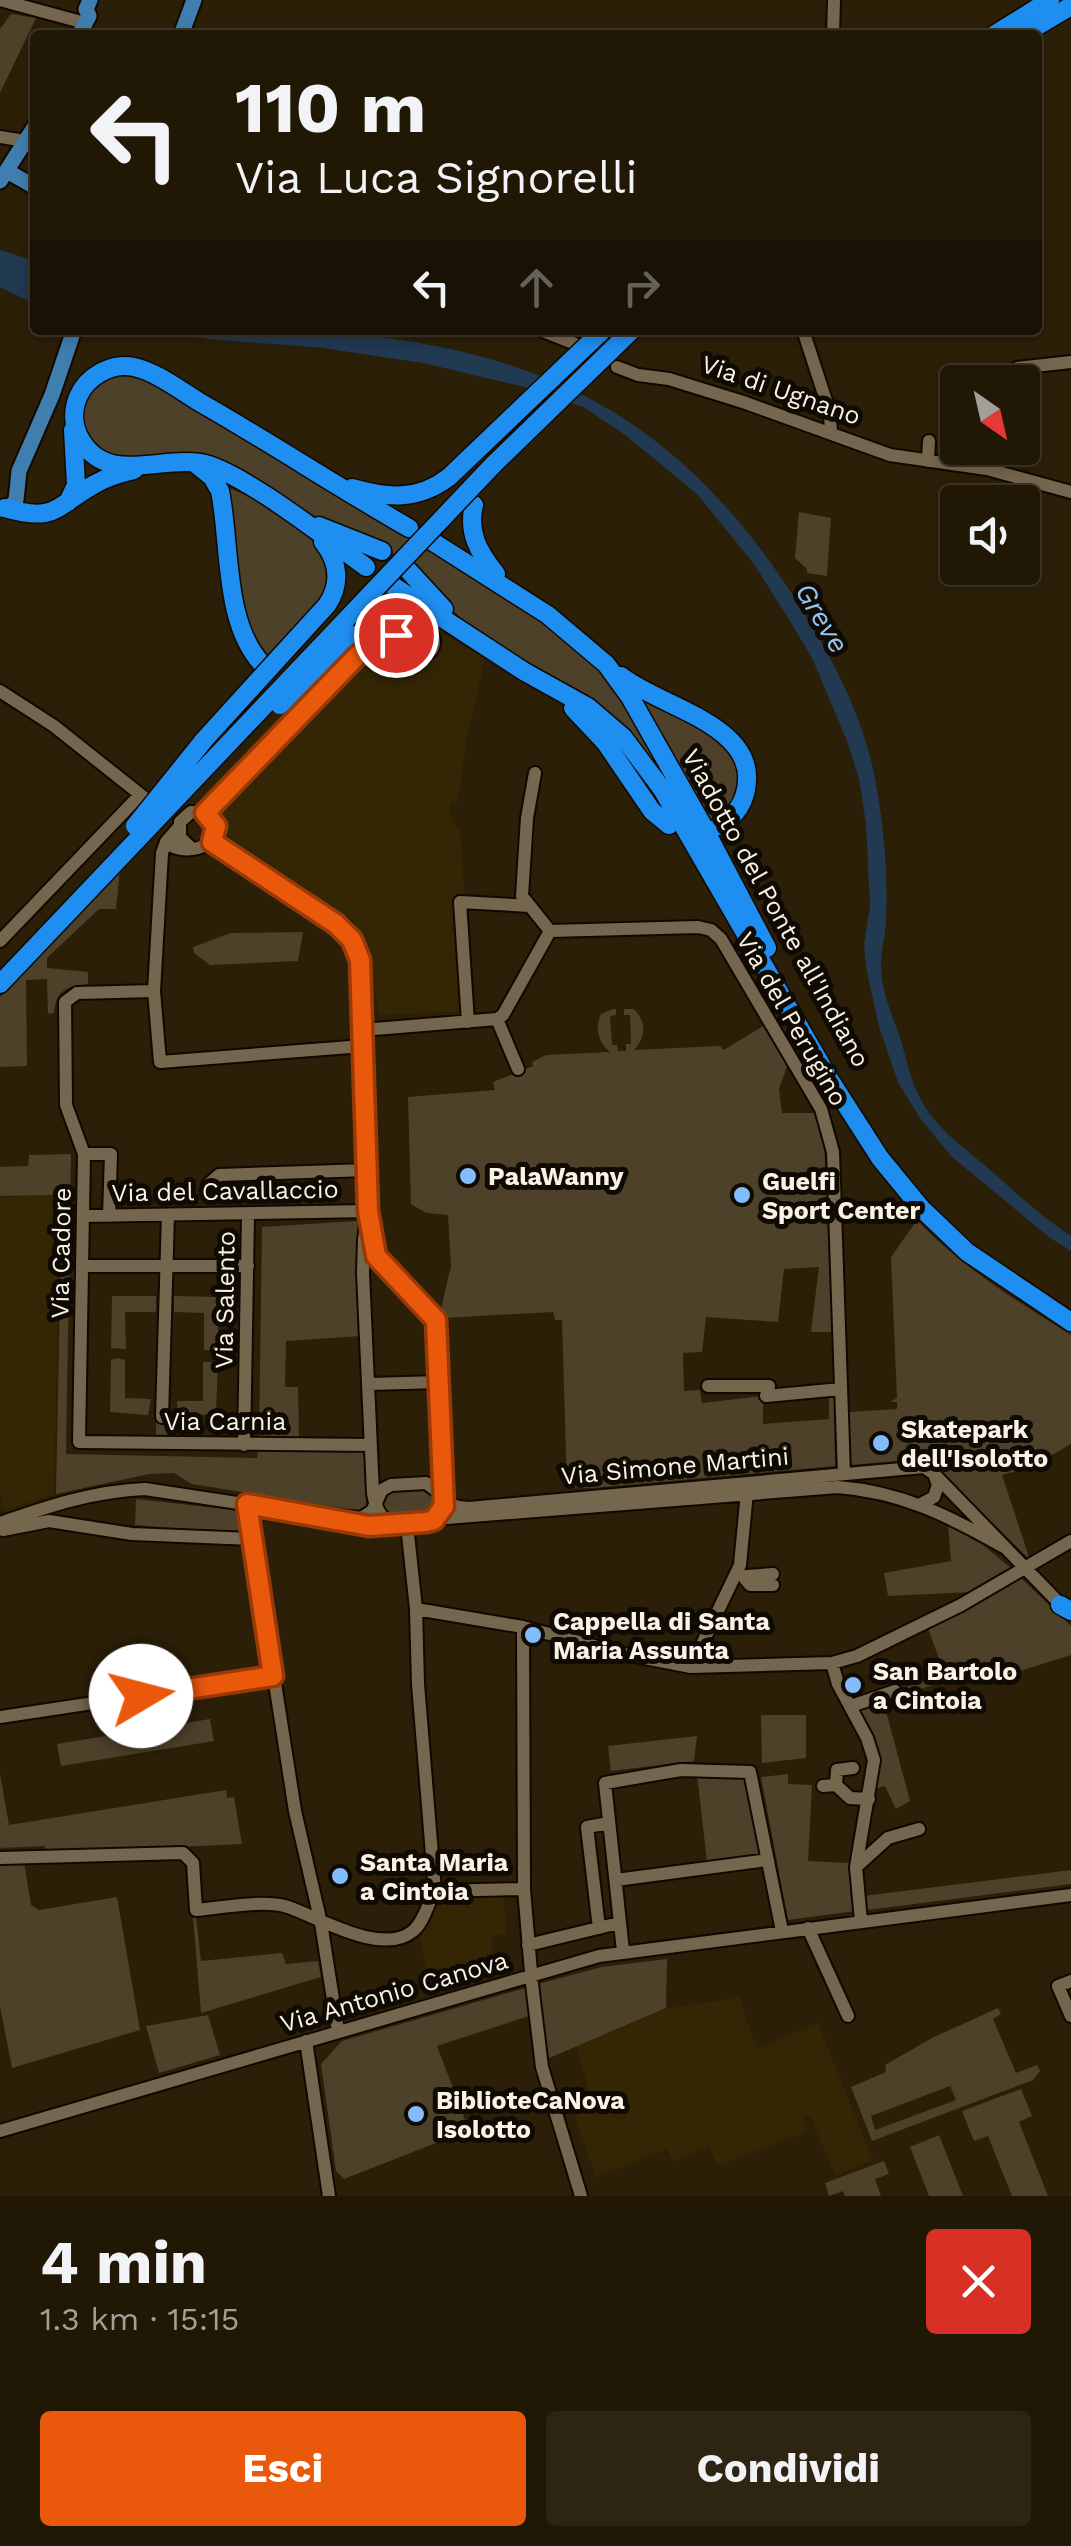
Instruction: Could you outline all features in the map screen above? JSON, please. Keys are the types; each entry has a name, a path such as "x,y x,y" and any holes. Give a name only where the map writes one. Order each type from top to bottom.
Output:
{"highway":[{"path":"1002,30 1050,0"},
{"path":"1030,30 1071,6"},
{"path":"332,482 396,496 427,491 449,477 598,335"},
{"path":"135,826 496,446 610,335"},
{"path":"124,853 494,464 627,335"},
{"path":"510,589 486,562 474,538 474,505 482,492 638,335"},
{"path":"59,509 76,485 74,420 80,392 107,369 136,367 254,433 409,528"},
{"path":"74,420 80,440 95,457 123,466 187,462 218,468 296,517 366,568"},
{"path":"187,462 206,470 220,491 238,623 249,647 264,666"},
{"path":"5,498 26,513 59,509 97,482 149,466"},
{"path":"0,984 204,740 326,605 336,587 334,560 296,517"},
{"path":"296,517 382,550"},
{"name":"Viadotto del Ponte all'Indiano","path":"430,540 560,624 606,664 630,698 704,826 766,946 890,1155 964,1236 1071,1310"},
{"name":"Viadotto del Ponte all'Indiano","path":"407,569 449,614 624,736 650,773 880,1158 967,1252 1071,1322"},
{"name":"Viadotto del Ponte all'Indiano","path":"390,584 524,672 577,700"},
{"path":"0,969 196,789 350,634 379,617 409,613 439,621 480,644"},
{"path":"606,664 648,695 721,731 740,750 748,772 744,798 732,816 719,826"},
{"path":"524,672 588,722 652,811 668,825"}],"main road":[{"path":"82,29 90,0"},
{"path":"183,30 194,0"},
{"path":"30,134 3,176 30,184"},
{"path":"5,498 52,395 71,338"}],"street":[{"path":"833,30 834,0"},
{"path":"0,18 5,1 82,29"},
{"path":"0,137 26,141"},
{"path":"553,335 578,345"},
{"path":"805,335 830,414 830,433"},
{"path":"1040,365 1071,362"},
{"name":"Via di Ugnano","path":"618,368 689,385 890,455 994,470 1071,492"},
{"path":"928,441 928,461"},
{"path":"994,470 995,465"},
{"path":"205,813 302,701 382,638 404,635"},
{"path":"0,692 29,709 143,797 0,941"},
{"path":"0,702 29,709"},
{"path":"362,1030 497,1019 503,1014 550,931 522,896 527,818 535,773"},
{"path":"164,826 166,842 174,848 202,848 212,842 216,826 205,813 196,811 179,820 166,842 162,853 154,991 160,1062 363,1046"},
{"path":"179,820 180,838 191,848"},
{"name":"Via del Cavallaccio","path":"212,842 347,934 360,960 368,1214 363,1252 375,1505"},
{"path":"468,1022 460,902 530,906"},
{"name":"Via del Perugino","path":"550,931 698,926 711,930 721,939 821,1109 834,1152 844,1474"},
{"path":"84,1154 66,1105 64,1002 76,993 154,991"},
{"path":"497,1019 518,1069"},
{"name":"Via Cadore","path":"79,1442 84,1154 110,1154 110,1216"},
{"name":"Via del Cavallaccio","path":"208,1184 219,1175 367,1170"},
{"path":"368,1214 376,1256 436,1320 443,1498 442,1512 434,1520"},
{"name":"Via del Cavallaccio","path":"84,1216 368,1214"},
{"name":"Via Salento","path":"244,1444 248,1215"},
{"path":"162,1418 168,1216"},
{"path":"84,1266 248,1266"},
{"path":"366,1302 370,1276 379,1272 392,1277"},
{"path":"369,1384 438,1382"},
{"path":"708,1386 769,1386 766,1396 841,1389"},
{"name":"Via Carnia","path":"79,1442 162,1440 371,1446"},
{"path":"904,1497 900,1482 912,1468"},
{"name":"Via Simone Martini","path":"0,1524 65,1500 112,1490 145,1489 362,1518 375,1505 380,1492 391,1485 426,1484 458,1508 470,1508 927,1469 1069,1613"},
{"path":"919,1504 934,1497 938,1489 935,1476"},
{"name":"Via Simone Martini","path":"311,1514 372,1527 838,1487 904,1497 1002,1546"},
{"path":"691,1668 741,1575 747,1492"},
{"path":"247,1504 294,1811 321,1923 338,2031"},
{"path":"375,1505 381,1518 390,1524"},
{"path":"0,1524 3,1530 49,1522 132,1534 252,1539"},
{"path":"0,1858 183,1853 193,1863 196,1910 283,1906 321,1923 378,1938 405,1936 418,1926 436,1891 407,1525"},
{"path":"416,1609 523,1626 691,1668 832,1662 857,1656 961,1605 1071,1541"},
{"path":"741,1575 750,1585 773,1580"},
{"path":"523,1626 524,1889 528,1945 542,2068 580,2196"},
{"path":"832,1662 838,1684 874,1760 856,1866 861,1921"},
{"path":"0,1717 273,1676"},
{"path":"851,1706 895,1691"},
{"path":"852,1768 837,1770 830,1786 850,1798 869,1798"},
{"path":"623,1951 605,1785 609,1780 681,1770 746,1769 752,1775 782,1931"},
{"path":"599,1928 587,1826 608,1824"},
{"path":"856,1866 888,1838 919,1829"},
{"path":"616,1880 768,1860"},
{"path":"436,1891 524,1889"},
{"name":"Via Antonio Canova","path":"0,2132 623,1951 1071,1894"},
{"path":"528,1945 619,1923"},
{"path":"808,1928 848,2016"},
{"path":"1071,1981 1058,1986 1071,2016"},
{"path":"306,2041 329,2196"}],"shaded area":[{"path":"11,14 36,18 0,93 0,29"},
{"path":"118,374 134,374 153,383 517,602 603,670 662,761 655,770 561,689 461,618 387,547 336,528 241,473 112,460 82,433 83,412 91,388"},
{"path":"228,490 268,508 313,539 328,561 330,589 269,662 244,625"},
{"path":"799,512 831,518 827,576 807,573 795,558"},
{"path":"409,619 425,622 485,659 467,736 458,802 450,803 451,821 460,828 472,1011 379,1015 367,946 354,922 226,834 205,792 360,635 380,624"},
{"path":"628,688 726,742 741,771 737,801 721,818 709,824 696,794"},
{"path":"120,869 116,909 99,909 47,958 47,968 88,972 88,984 64,991 57,999 54,1013 48,1014 47,979 26,980 27,1066 0,1067 0,997"},
{"path":"303,932 298,961 210,965 194,953 193,947 231,933"},
{"path":"613,1009 616,1015 610,1016 612,1045 617,1045 618,1051 626,1051 626,1044 631,1044 630,1015 624,1015 624,1009 633,1009 643,1024 641,1041 634,1050 720,1046 724,1050 765,1025 788,1063 779,1089 782,1113 814,1113 824,1139 832,1332 811,1332 819,1267 784,1269 778,1322 706,1317 702,1352 683,1353 684,1391 700,1390 702,1403 763,1396 763,1424 829,1419 829,1397 834,1397 835,1466 567,1487 562,1320 555,1320 553,1312 443,1318 440,1313 451,1266 448,1215 426,1213 411,1204 408,1097 495,1090 493,1082 533,1066 532,1062 546,1055 610,1052 600,1040 598,1025 601,1014"},
{"path":"71,1154 66,1454 257,1458 258,1449 365,1452 366,1509 192,1484 174,1473 149,1474 56,1494 62,1195 0,1196 0,1167 28,1166 29,1155"},
{"path":"61,1195 54,1494 4,1511 0,1492 0,1197"},
{"path":"917,1220 971,1268 1071,1335 1071,1444 1031,1467 1002,1475 1030,1560 933,1464 922,1459 851,1465 849,1412 897,1409 897,1402 890,1402 897,1398 891,1257"},
{"path":"357,1221 361,1336 286,1341 285,1387 298,1387 299,1438 259,1437 262,1227"},
{"path":"112,1296 156,1296 156,1312 125,1312 126,1349 111,1348"},
{"path":"174,1296 218,1297 218,1350 204,1350 204,1313 174,1312"},
{"path":"111,1360 125,1360 125,1398 151,1399 148,1415 110,1412"},
{"path":"203,1362 218,1362 216,1414 177,1416 177,1401 203,1401"},
{"path":"424,1487 439,1502 436,1511 426,1517 391,1519 380,1502 389,1491"},
{"path":"136,1499 234,1510 242,1534 135,1525"},
{"path":"948,1525 983,1545 1012,1569 972,1592 888,1596 884,1573 951,1561"},
{"path":"1020,1577 1071,1626 1071,1655 991,1680 986,1667 909,1693 907,1687 944,1672 927,1626"},
{"path":"883,1700 910,1801 896,1809 885,1786 874,1789 877,1776 856,1710"},
{"path":"761,1715 806,1715 806,1758 762,1763"},
{"path":"210,1719 214,1741 61,1766 57,1744"},
{"path":"697,1736 694,1761 611,1771 608,1746"},
{"path":"0,1774 9,1825 226,1790 227,1798 234,1797 242,1844 49,1853 44,1846 0,1848"},
{"path":"697,1774 747,1775 761,1854 707,1862"},
{"path":"788,1774 788,1784 812,1785 808,1861 850,1863 855,1911 788,1920 761,1777"},
{"path":"24,1862 31,1905 39,1910 117,1897 140,2030 12,2068 0,2007 0,1863"},
{"path":"1071,1870 1071,1884 867,1910 863,1896"},
{"path":"503,1894 507,1934 492,1936 494,1972 429,1992 420,1931 438,1896"},
{"path":"193,1917 201,1961 282,1953 286,1964 318,1961 321,1977 201,2013"},
{"path":"667,1959 666,2008 547,2059 538,1984 602,1967"},
{"path":"525,1988 529,2016 437,2046 469,2130 344,2179 336,2171 321,2064 342,2041"},
{"path":"738,1995 757,2048 818,2023 873,2160 835,2176 810,2116 802,2119 808,2131 718,2166 709,2147 673,2161 667,2149 596,2177 573,2112 592,2104 577,2046 666,2008"},
{"path":"998,2008 1001,2014 993,2019 1016,2073 1037,2065 1040,2071 1033,2080 872,2141 851,2087 886,2072 885,2065","holes":["950,2086 956,2100 875,2130 871,2116"]},
{"path":"208,2015 220,2055 159,2073 146,2026"},
{"path":"1021,2089 1032,2116 1019,2122 1048,2196 1012,2196 988,2136 974,2141 962,2111"},
{"path":"939,2135 963,2196 929,2196 910,2147"},
{"path":"884,2161 889,2174 875,2179 881,2196 845,2196 843,2191 829,2196 825,2183"}],"water":[{"path":"0,250 29,259 30,302 0,287"},
{"path":"184,335 362,335 448,349 509,365 566,387 620,416 671,453 719,499 765,555 800,607 833,664 860,724 876,784 885,851 882,981 918,1094 952,1138 1071,1236 1071,1251 951,1156 920,1118 898,1082 879,1027 866,967 864,944 870,906 866,823 859,779 847,741 813,660 790,621 754,564 697,494 624,434 583,407 525,387 423,363 323,348"}],"tunnel":[{"path":"162,1417 162,1435"}],"place":[{"name":"PalaWanny","path":"468,1176"},
{"name":"Guelfi Sport Center","path":"742,1195"},
{"name":"Skatepark dell'Isolotto","path":"881,1443"},
{"name":"Cappella di Santa Maria Assunta","path":"533,1635"},
{"name":"San Bartolo a Cintoia","path":"853,1685"},
{"name":"Santa Maria a Cintoia","path":"340,1876"},
{"name":"BiblioteCaNova Isolotto","path":"416,2114"}],"route":[{"path":"141,1696 273,1676 247,1504 372,1527 434,1520 444,1506 436,1320 392,1277 374,1251 368,1211 360,960 352,940 336,924 212,842 216,826 205,813 357,656 377,641 396,635"}],"water label":[{"name":"Greve","path":"822,618"}]}
